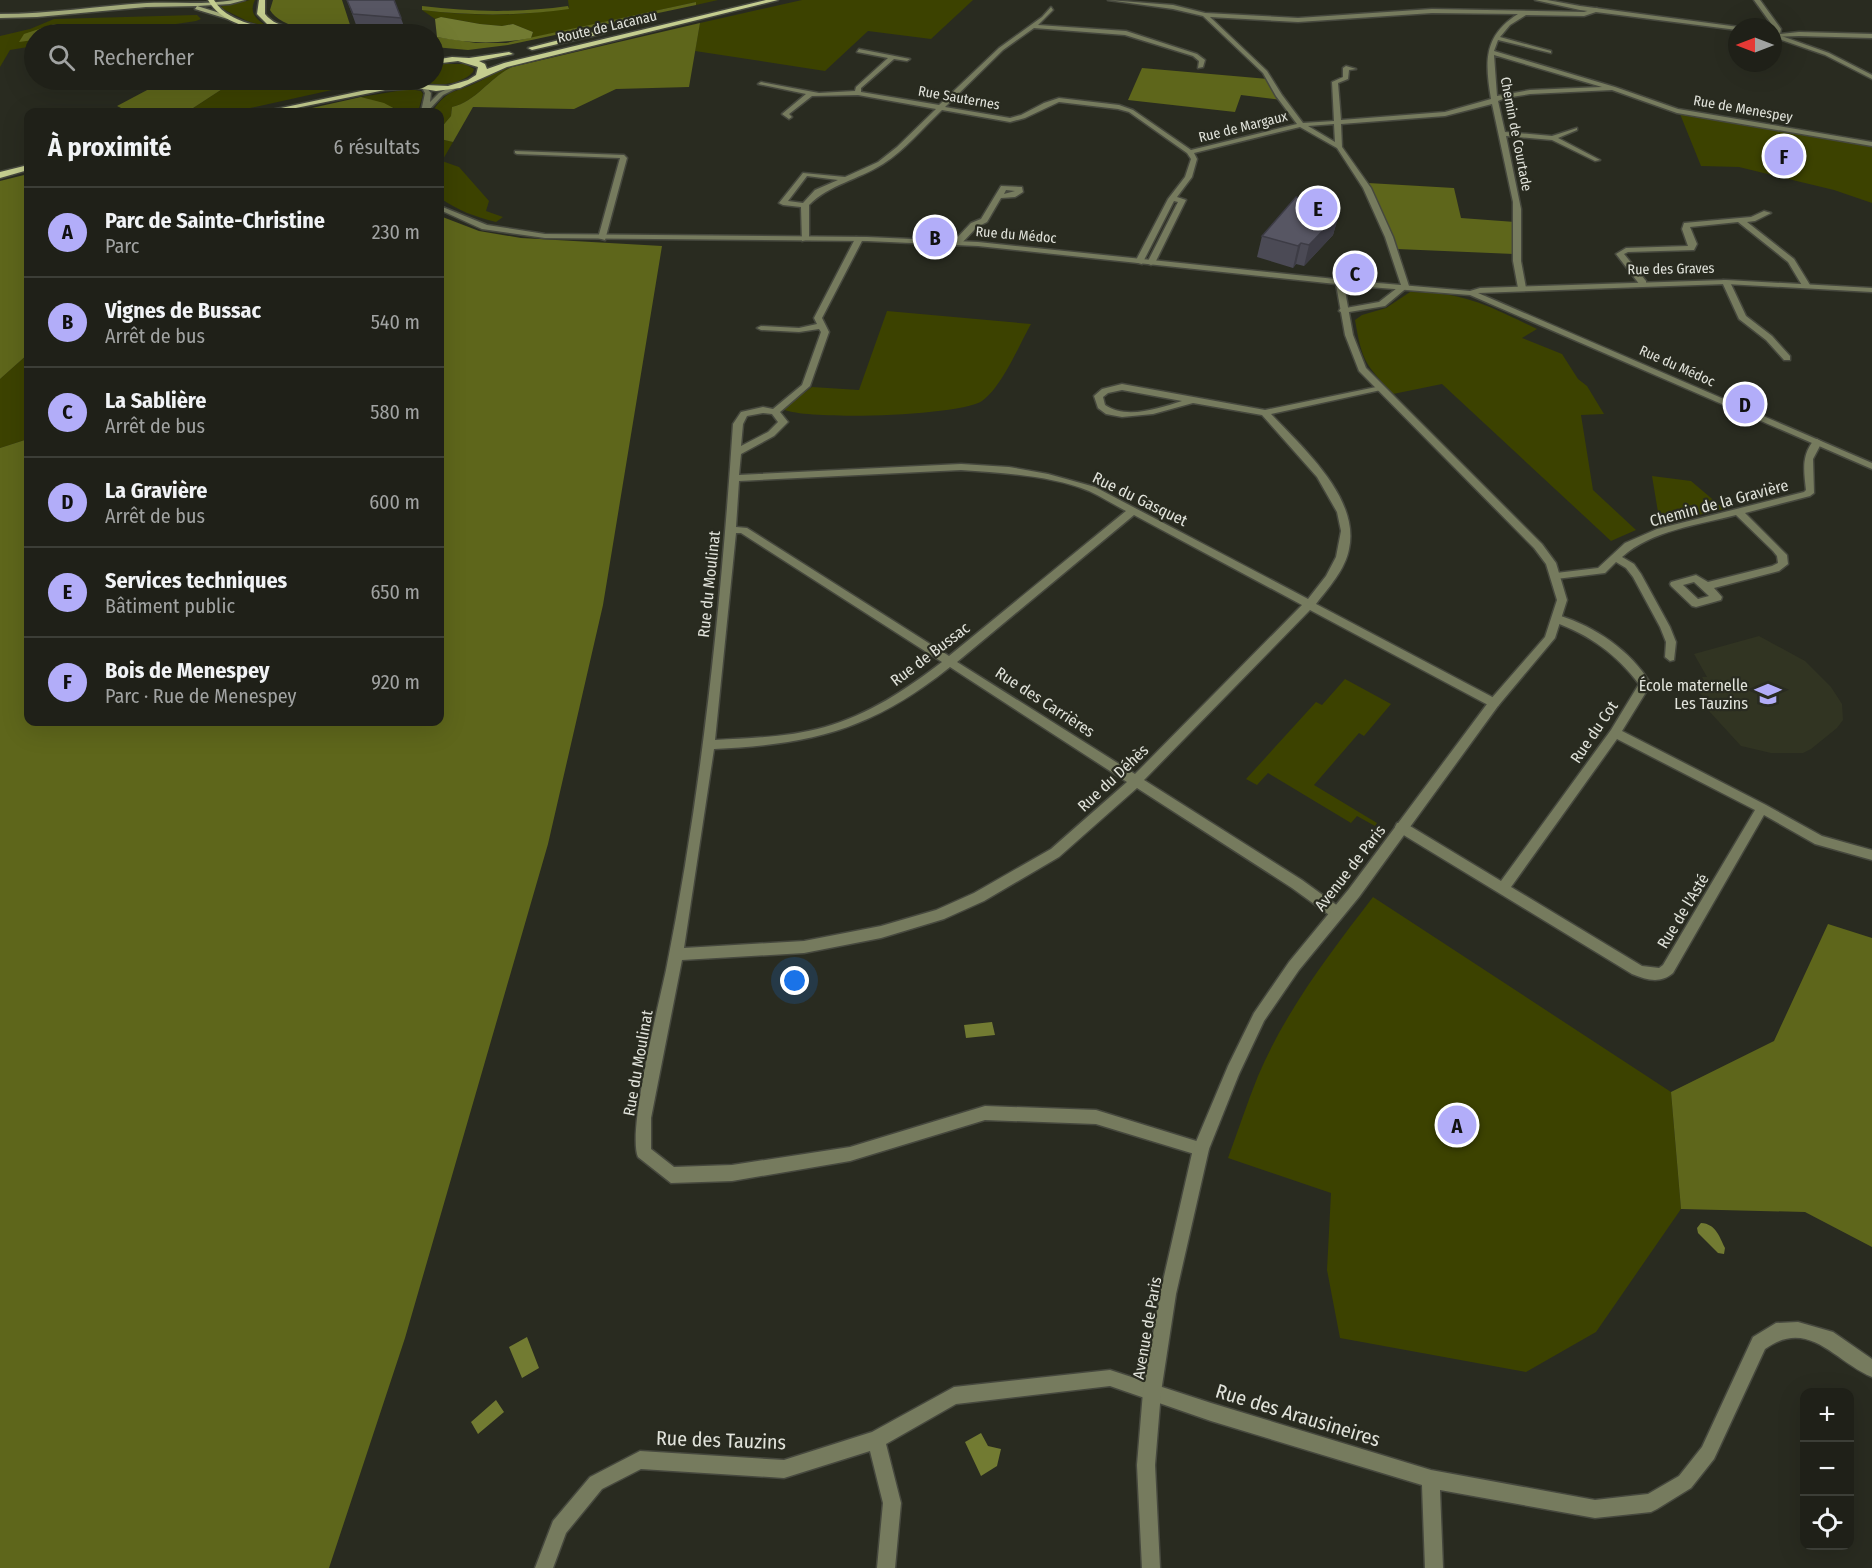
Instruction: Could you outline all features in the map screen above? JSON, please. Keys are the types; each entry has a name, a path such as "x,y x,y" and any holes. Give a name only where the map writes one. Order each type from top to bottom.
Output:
{"main road":[{"path":"0,15 77,10 152,0"},
{"path":"67,13 146,5 242,0"},
{"path":"262,0 261,14 270,24"},
{"name":"Route de Lacanau","path":"637,24 742,0"},
{"name":"Route de Lacanau","path":"457,86 504,65 775,0"},
{"path":"212,2 231,18"},
{"path":"0,15 190,8 247,24"},
{"name":"Route de Lacanau","path":"449,59 493,58 614,29"},
{"path":"526,47 556,42"},
{"path":"444,54 473,54 516,49"},
{"path":"444,57 449,59"},
{"path":"444,60 449,59"},
{"path":"470,60 482,66 482,74"},
{"path":"444,86 457,86"},
{"path":"286,108 348,90"},
{"path":"312,100 356,90"},
{"path":"286,108 377,90"},
{"path":"0,175 24,169"}],"street":[{"path":"1111,0 1205,15 1308,20 1432,11 1584,14 1597,10"},
{"path":"1180,0 1180,5 1185,10"},
{"path":"1538,0 1728,27"},
{"path":"1757,0 1770,18"},
{"path":"1526,2 1529,10 1526,13"},
{"path":"804,239 805,205 818,192 880,163 942,108 1001,49 1044,18 1051,9"},
{"name":"Chemin de Courtade","path":"1522,288 1516,254 1520,224 1518,203 1496,100 1491,52 1496,39 1505,27 1518,16 1526,13"},
{"path":"1205,15 1265,72 1279,96 1301,125 1339,147 1367,189 1389,237 1404,283 1383,304 1343,311"},
{"path":"1033,26 1126,33 1195,55 1202,60 1200,67"},
{"path":"1782,35 1872,36"},
{"path":"1782,38 1827,54 1872,76"},
{"path":"1496,39 1549,52"},
{"path":"859,51 907,59"},
{"name":"Rue de Menespey","path":"1491,52 1613,88 1677,111 1872,144"},
{"path":"858,93 858,88 892,57"},
{"path":"1339,147 1335,82 1346,78 1346,68 1353,69"},
{"name":"Rue Sauternes","path":"761,84 810,94 858,93 1010,120 1022,119 1050,102 1059,100 1119,107 1131,111 1190,152"},
{"path":"428,108 441,94 457,86"},
{"name":"Rue de Menespey","path":"1338,122 1445,114 1530,92 1613,88"},
{"path":"424,90 428,93 426,108"},
{"path":"789,117 785,114 810,94"},
{"name":"Rue de Margaux","path":"1190,152 1301,125 1338,122"},
{"path":"1552,138 1575,129"},
{"path":"1504,134 1552,138 1597,160"},
{"path":"518,152 622,156 624,158 602,238"},
{"path":"1139,262 1172,199 1188,177 1194,159 1190,152"},
{"path":"805,205 783,203 805,174 850,179"},
{"path":"957,243 975,225 984,220 1000,196"},
{"path":"1151,263 1182,200 1172,199"},
{"name":"Rue du Médoc","path":"444,210 469,222 503,231 545,236 636,242 859,239 957,243 1223,272 1340,282 1404,283 1471,293 1872,466"},
{"path":"1642,283 1620,254 1626,250 1691,248 1694,244 1686,229 1687,225 1752,219 1767,213"},
{"path":"1740,220 1791,261 1806,285"},
{"path":"736,453 750,447 780,427 783,422 775,412 806,386 825,332 818,318 859,239"},
{"name":"Avenue de Paris","path":"1151,1568 1146,1465 1152,1392 1168,1294 1201,1149 1233,1071 1259,1017 1300,957 1337,913 1494,703 1550,638 1558,619 1562,600 1551,563 1538,546 1378,388 1362,369 1352,351 1343,311 1340,282"},
{"path":"1726,282 1742,317 1769,338 1787,358"},
{"name":"Rue des Graves","path":"1471,293 1480,290 1522,288 1726,282 1872,290"},
{"path":"761,328 799,330 821,326"},
{"path":"1190,401 1126,415 1102,409 1098,403 1098,396 1105,391 1122,387 1265,413 1378,388"},
{"name":"Rue du Moulinat","path":"775,412 752,411 740,419 709,745 676,954 644,1118 643,1152 671,1175 732,1173 850,1154 985,1113 1096,1117 1201,1149"},
{"name":"Rue du Déhès","path":"676,954 804,946 881,932 939,915 979,897 1055,853 1137,780 1310,604 1335,573 1345,546 1345,525 1329,486 1265,413"},
{"name":"Chemin de la Gravière","path":"1556,576 1600,571 1629,545 1661,531 1799,497 1811,491 1807,458 1809,451 1817,442"},
{"name":"Rue du Gasquet","path":"735,478 961,466 1009,470 1092,489 1494,703"},
{"name":"Rue de Bussac","path":"709,745 778,741 827,731 884,707 917,687 950,661 1134,510"},
{"path":"1706,586 1775,569 1783,564 1782,555 1777,549 1739,512"},
{"name":"Rue des Carrières","path":"731,530 743,530 1137,780 1297,884 1337,913"},
{"path":"1615,557 1630,566 1637,576 1665,627 1671,642 1670,657"},
{"name":"Rue du Cot","path":"1503,888 1615,733 1645,684 1616,650 1595,633 1558,619"},
{"path":"1615,733 1762,808 1819,840 1872,855"},
{"name":"Rue de l'Asté","path":"1401,827 1637,970 1647,974 1662,974 1668,969 1762,808"},
{"name":"Rue des Arausineires","path":"1152,1392 1211,1413 1431,1479 1595,1509 1651,1503 1685,1482 1708,1453 1759,1343 1776,1331 1798,1330 1827,1338 1872,1369"},
{"name":"Rue des Tauzins","path":"544,1568 559,1527 596,1483 640,1460 784,1469 876,1440 954,1396 1110,1378 1152,1392"},
{"path":"876,1440 892,1503 886,1568"},
{"path":"1431,1479 1434,1568"}],"shaded area":[{"path":"255,0 254,15 264,24 247,21 219,7"},
{"path":"273,0 342,0 350,24 289,24 276,17 270,10"},
{"path":"568,0 718,0 696,5 696,2 531,38 533,32 513,24 502,26 441,17 435,19 422,10 477,14 532,13 569,8"},
{"path":"802,0 973,0 931,39 868,31 825,71 695,51 700,23"},
{"path":"696,2 696,5 508,45 468,50 444,48 444,38 476,43 506,43"},
{"path":"422,6 495,11 568,6 569,9 514,14 477,14 422,10"},
{"path":"197,15 201,19 176,24 42,24 54,19"},
{"path":"441,17 502,26 513,24 533,32 531,38 507,41 472,42 449,39 444,38 444,24 436,24 435,19"},
{"path":"700,23 689,87 616,89 574,109 473,107 453,142 444,140 444,124 451,116 452,107 469,100 512,67"},
{"path":"24,30 24,48 10,50 0,67 0,36"},
{"path":"444,64 465,64 474,69 462,80 444,84"},
{"path":"512,67 469,100 452,107 451,116 444,124 444,108 435,108 443,98"},
{"path":"1142,68 1268,79 1282,100 1241,95 1235,112 1128,100"},
{"path":"147,90 221,90 193,108 121,108 117,106"},
{"path":"221,90 332,90 250,108 193,108"},
{"path":"403,90 421,91 423,94 419,108 393,108 361,97"},
{"path":"361,97 393,108 312,108"},
{"path":"1680,114 1872,146 1872,203 1834,190 1739,167 1701,166"},
{"path":"444,140 453,142 444,158"},
{"path":"444,162 459,167 489,201 486,211 503,217 496,222 460,210 444,200"},
{"path":"24,175 24,358 0,379 0,181"},
{"path":"1368,183 1454,188 1461,218 1515,222 1514,254 1397,249"},
{"path":"444,218 479,231 521,238 662,246 603,605 548,844 405,1338 329,1568 0,1568 0,448 24,440 24,726 444,726"},
{"path":"1410,292 1462,298 1490,307 1537,329 1522,338 1562,354 1578,379 1587,386 1604,414 1581,415 1593,490 1636,530 1611,541 1442,384 1393,394 1366,361 1355,320 1362,315 1386,308"},
{"path":"887,311 1031,324 1010,365 996,386 982,401 968,406 915,413 850,416 797,413 782,409 812,387 859,390"},
{"path":"24,358 24,440 0,448 0,379"},
{"path":"1652,476 1691,481 1724,509 1660,524"},
{"name":"École maternelle Les Tauzins","path":"1759,636 1805,661 1831,687 1842,704 1843,720 1837,728 1803,753 1771,753 1741,746 1698,699 1704,697 1697,691 1708,688 1702,677 1707,677 1694,654"},
{"path":"1345,679 1391,704 1364,736 1359,733 1314,785 1377,823 1375,826 1357,816 1351,823 1268,773 1257,785 1246,779 1316,702 1322,705"},
{"path":"1373,897 1671,1092 1681,1209 1596,1332 1526,1372 1340,1338 1327,1270 1331,1193 1228,1158 1258,1076 1282,1028 1325,961"},
{"path":"1828,924 1872,938 1872,1247 1805,1212 1681,1209 1671,1092 1774,1041"},
{"path":"992,1022 995,1035 966,1038 964,1025"},
{"path":"1701,1223 1716,1231 1725,1248 1724,1254 1718,1253 1698,1233 1697,1228"},
{"path":"527,1337 539,1368 522,1378 509,1347"},
{"path":"496,1400 504,1412 478,1434 471,1422"},
{"path":"981,1433 988,1446 1001,1449 997,1466 981,1476 965,1442"}],"building":[{"path":"347,0 394,0 401,18 353,14"},
{"path":"1296,197 1329,205 1327,207 1337,210 1334,213 1339,214 1309,245 1301,243 1298,246 1262,236"}],"place":[{"name":"Bois de Menespey","path":"1784,156"},
{"name":"Services techniques","path":"1318,208"},
{"name":"Vignes de Bussac","path":"935,237"},
{"name":"La Sablière","path":"1355,273"},
{"name":"La Gravière","path":"1745,404"},
{"name":"École maternelle Les Tauzins","path":"1768,694"},
{"name":"Parc de Sainte-Christine","path":"1457,1125"}]}
